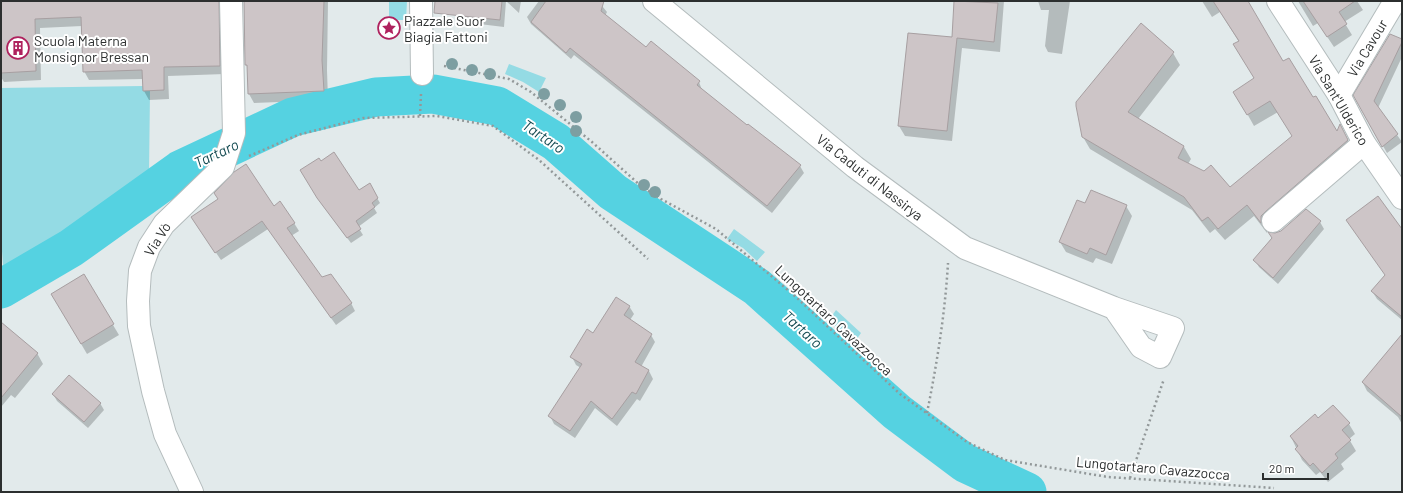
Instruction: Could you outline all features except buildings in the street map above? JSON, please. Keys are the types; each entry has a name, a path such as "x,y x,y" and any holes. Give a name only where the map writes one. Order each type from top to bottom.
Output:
{"street":[{"name":"Via Vò","path":"192,492 165,434 152,391 139,326 138,301 140,271 149,247 164,224 223,167 234,134 231,1"},
{"path":"421,1 422,68"},
{"name":"Via Caduti di Nassirya","path":"654,1 855,167 952,240 971,252 1114,308 1173,328 1160,357"},
{"name":"Via Sant'Ulderico","path":"1278,1 1339,95 1364,143 1402,198"},
{"name":"Via Cavour","path":"1339,95 1395,1"},
{"path":"1273,221 1364,143"},
{"path":"1114,308 1141,347 1160,357"}],"path":[{"name":"Lungotartaro Cavazzocca","path":"422,68 509,79 531,92 592,142 641,186 661,199 716,229 785,287 900,394 967,442 1005,460 1108,477 1274,488"},
{"path":"223,167 298,135 363,118 437,116 493,126 539,160 648,259"},
{"path":"926,413 936,368 945,307 952,240"},
{"path":"1130,478 1165,377 1160,357"}],"shaded area":[{"path":"389,1 407,1 406,20 389,20"},
{"path":"509,64 546,78 539,92 523,82 505,74"},
{"path":"143,86 143,91 150,91 149,175 94,219 1,279 1,267 3,265 1,237 1,88"},
{"path":"734,229 765,252 757,261 743,248 727,239"},
{"path":"836,310 861,333 854,343 829,320"}],"waterway":[{"name":"Tartaro","path":"1,289 71,248 180,170 293,117 376,97 433,94 497,106 556,142 613,192 757,287 897,412 965,463 1027,492"}],"place":[{"name":"Piazzale Suor Biagia Fattoni","path":"389,28"},
{"name":"Scuola Materna Monsignor Bressan","path":"18,48"}]}
